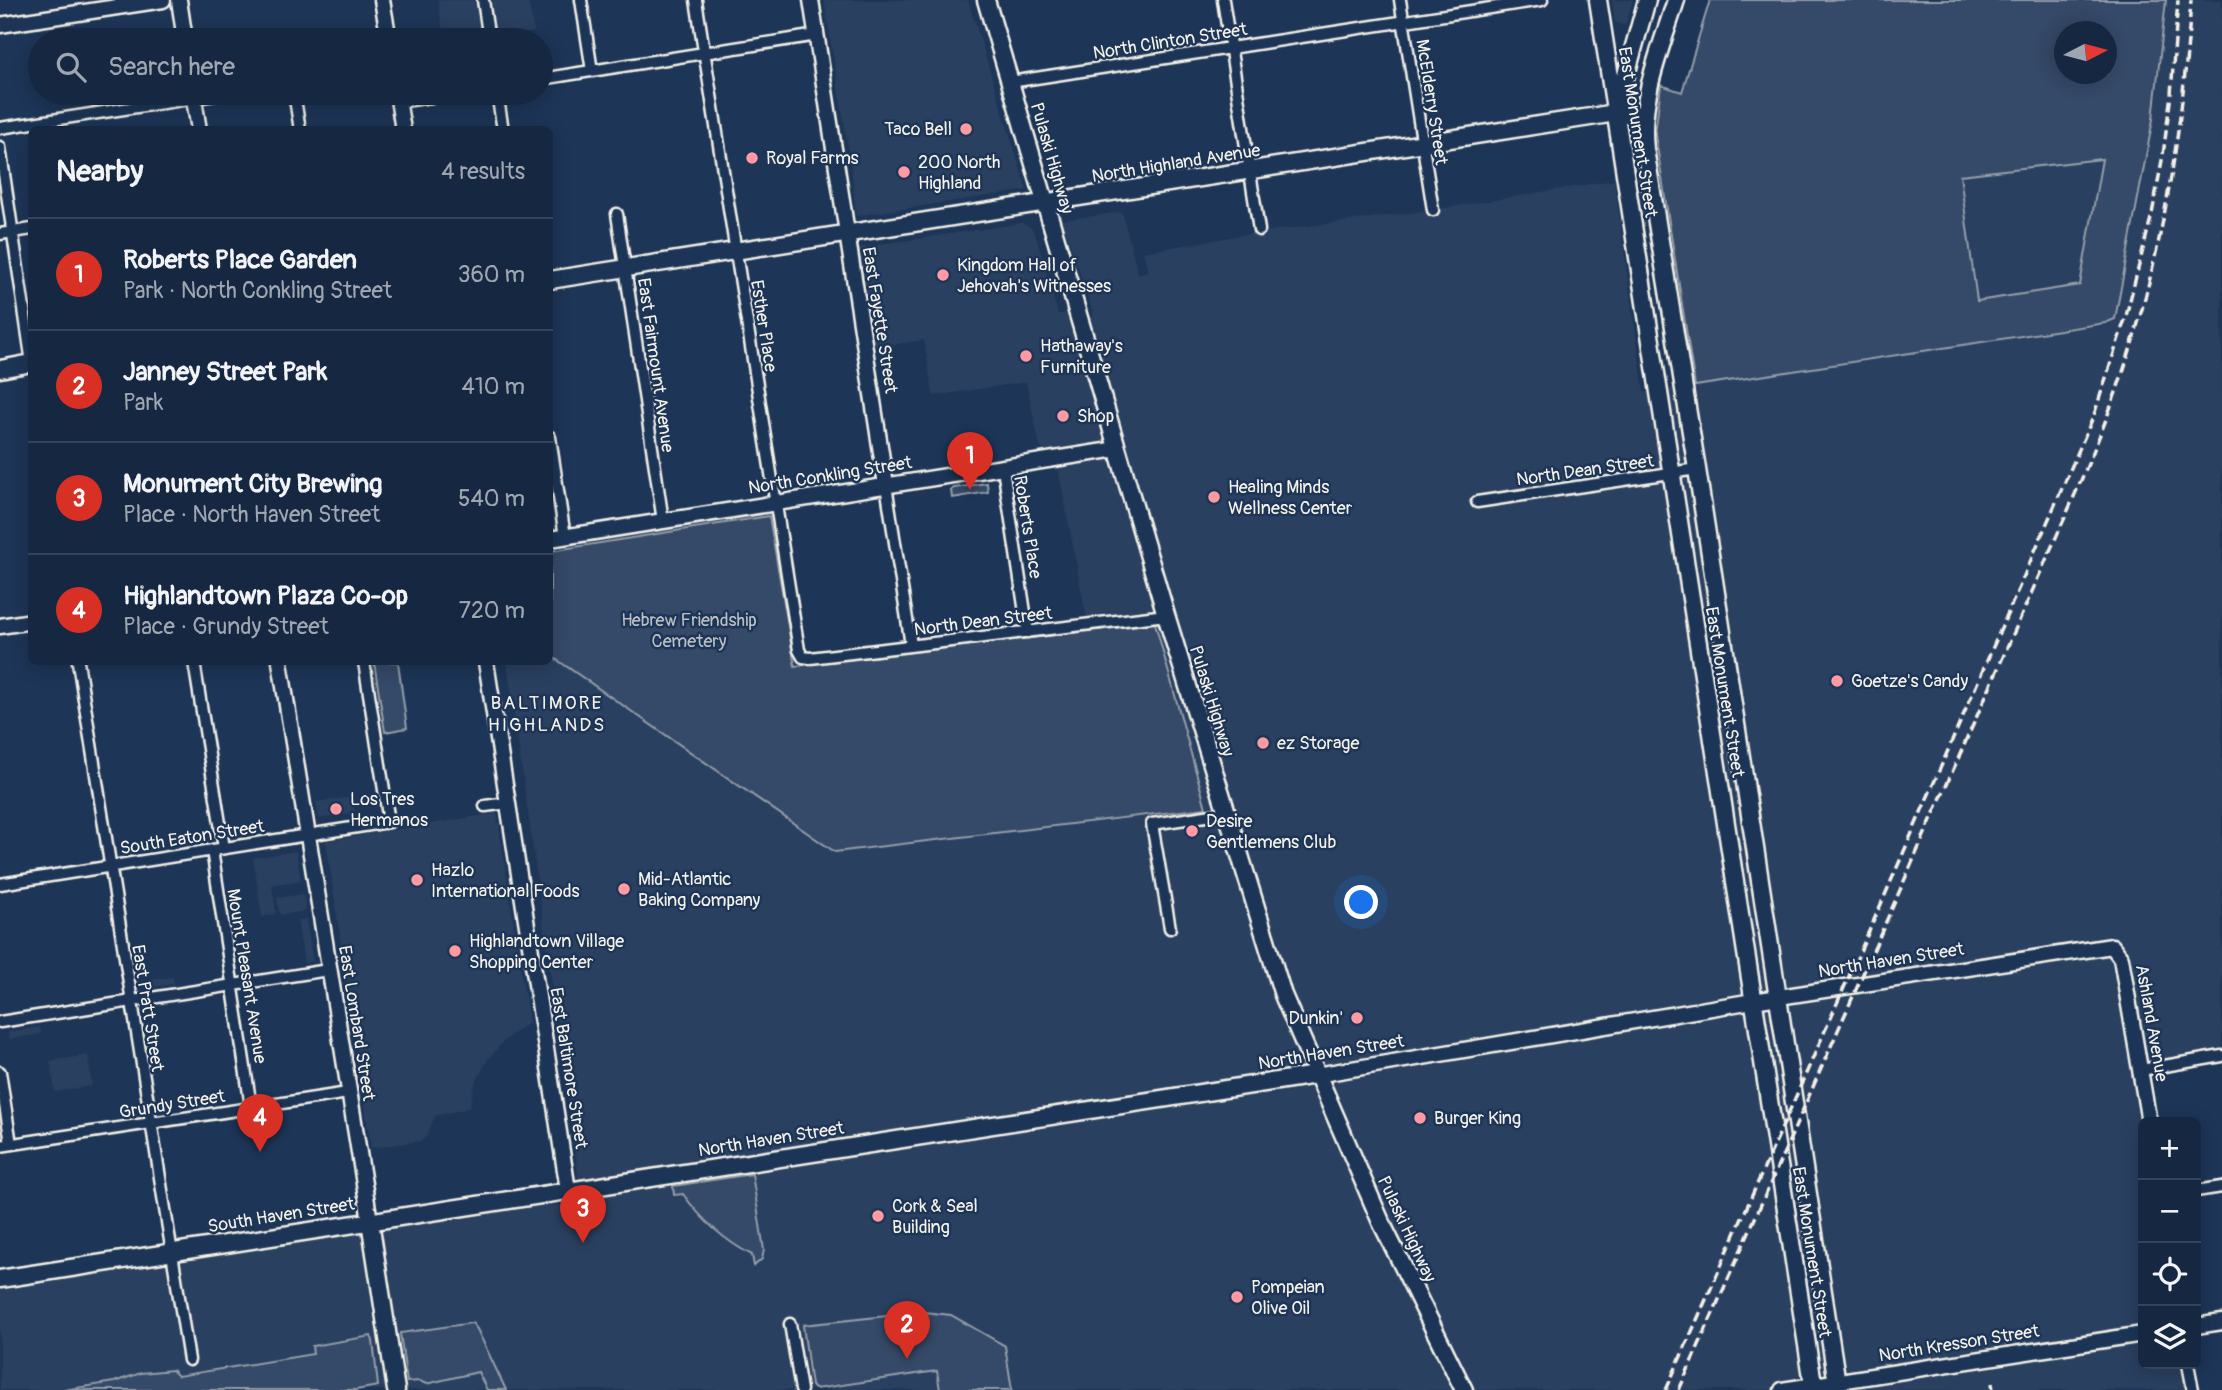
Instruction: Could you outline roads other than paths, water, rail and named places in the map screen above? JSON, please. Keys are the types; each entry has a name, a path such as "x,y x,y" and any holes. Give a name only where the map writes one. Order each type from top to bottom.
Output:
{"main road":[{"name":"Pulaski Highway","path":"986,0 1166,615 1283,995 1381,1222 1464,1390"},
{"name":"East Monument Street","path":"1598,0 1814,1388"},
{"path":"1615,113 1647,0"},
{"name":"East Monument Street","path":"1675,0 1643,115 1645,149 1697,469 1837,1386"},
{"name":"North Highland Avenue","path":"553,279 1615,113 1643,115"},
{"path":"0,369 28,364"},
{"name":"North Haven Street","path":"568,1190 1316,1074"},
{"name":"South Haven Street","path":"0,1279 568,1190"},
{"name":"East Lombard Street","path":"370,1221 395,1382"}],"street":[{"path":"0,25 163,0"},
{"path":"178,0 183,28"},
{"path":"382,0 386,28"},
{"path":"483,0 487,28"},
{"path":"581,0 592,71"},
{"name":"Esther Place","path":"696,0 799,650 803,657"},
{"name":"East Fayette Street","path":"811,0 911,645"},
{"path":"1223,0 1259,230"},
{"name":"McElderry Street","path":"1400,0 1433,210"},
{"name":"North Clinton Street","path":"1010,82 1542,0"},
{"path":"553,77 817,35"},
{"path":"0,128 135,105"},
{"path":"195,105 198,126"},
{"path":"297,105 299,126"},
{"path":"399,105 402,126"},
{"path":"499,105 502,126"},
{"path":"0,147 28,337"},
{"name":"East Fairmount Avenue","path":"617,214 663,521"},
{"path":"0,234 28,230"},
{"name":"North Conkling Street","path":"553,539 1117,449"},
{"path":"553,457 565,537"},
{"name":"Roberts Place","path":"1003,468 1028,632"},
{"name":"North Dean Street","path":"1478,502 1697,469"},
{"name":"North Dean Street","path":"803,657 1166,615"},
{"path":"0,626 28,622"},
{"name":"East Pratt Street","path":"78,665 189,1360"},
{"path":"194,665 224,848"},
{"name":"East Lombard Street","path":"280,665 370,1221"},
{"name":"South Eaton Street","path":"0,884 389,822 364,665"},
{"name":"East Baltimore Street","path":"486,665 568,1190"},
{"path":"485,807 508,803"},
{"path":"1170,928 1153,824 1226,813"},
{"name":"Mount Pleasant Avenue","path":"212,850 251,1107"},
{"name":"Ashland Avenue","path":"2100,947 2112,946 2121,958 2148,1117"},
{"name":"North Haven Street","path":"1316,1074 1777,997 2100,947"},
{"path":"0,1022 328,970"},
{"path":"2141,1070 2222,1056"},
{"path":"0,1072 11,1144"},
{"name":"Grundy Street","path":"0,1146 348,1093"},
{"path":"2201,1190 2222,1187"},
{"path":"2201,1325 2222,1322"},
{"path":"790,1324 801,1390"},
{"name":"North Kresson Street","path":"1782,1390 1837,1386 2138,1335"},
{"path":"2189,1369 2193,1390"}],"railway":[{"path":"1666,1390 2094,415 2126,316 2152,214 2171,94 2178,0"},
{"path":"1679,1390 2105,422 2139,319 2164,214 2181,108 2191,0"},
{"path":"1992,1383 1993,1390"}],"place":[{"name":"Taco Bell","path":"966,129"},
{"name":"Royal Farms","path":"752,158"},
{"name":"200 North Highland","path":"904,172"},
{"name":"Kingdom Hall of Jehovah's Witnesses","path":"943,275"},
{"name":"Hathaway's Furniture","path":"1026,356"},
{"name":"Shop","path":"1063,416"},
{"name":"Roberts Place Garden","path":"970,490"},
{"name":"Healing Minds Wellness Center","path":"1214,497"},
{"name":"Goetze's Candy","path":"1837,681"},
{"name":"ez Storage","path":"1263,743"},
{"name":"Los Tres Hermanos","path":"336,809"},
{"name":"Desire Gentlemens Club","path":"1192,831"},
{"name":"Hazlo International Foods","path":"417,880"},
{"name":"Mid-Atlantic Baking Company","path":"624,889"},
{"name":"Highlandtown Village Shopping Center","path":"455,951"},
{"name":"Dunkin'","path":"1357,1018"},
{"name":"Burger King","path":"1420,1118"},
{"name":"Highlandtown Plaza Co-op","path":"260,1152"},
{"name":"Cork & Seal Building","path":"878,1216"},
{"name":"Monument City Brewing","path":"583,1243"},
{"name":"Pompeian Olive Oil","path":"1237,1297"},
{"name":"Janney Street Park","path":"907,1359"}],"district":[{"name":"BALTIMORE HIGHLANDS","path":"547,713"}],"park label":[{"name":"Hebrew Friendship Cemetery","path":"689,630"}]}
